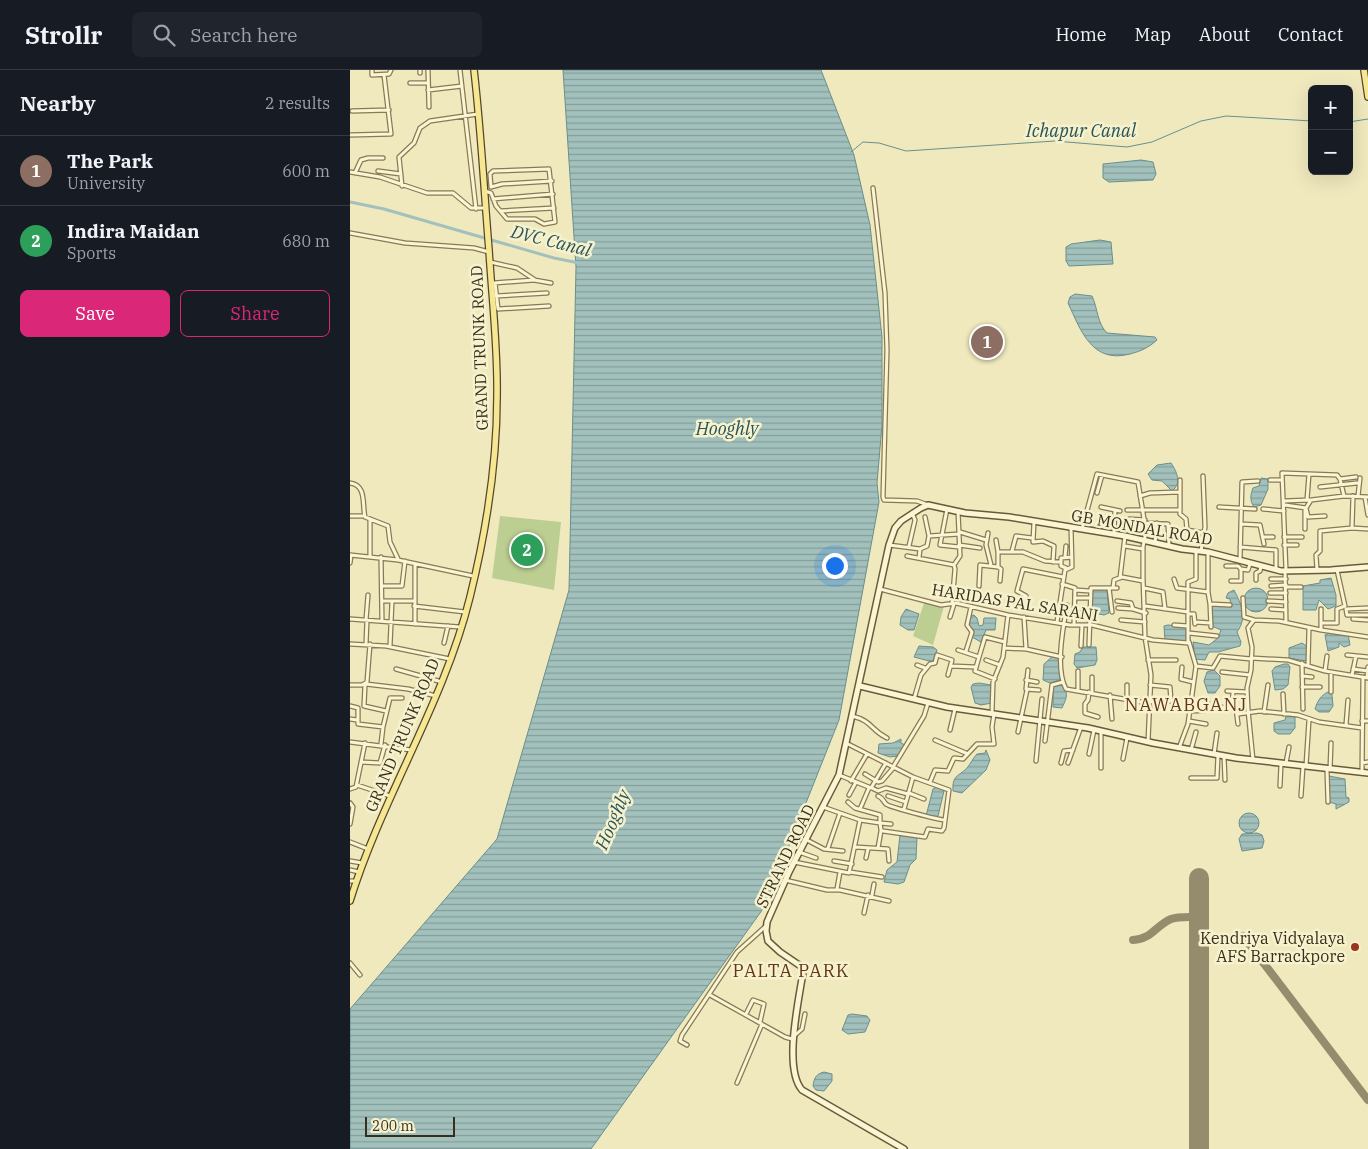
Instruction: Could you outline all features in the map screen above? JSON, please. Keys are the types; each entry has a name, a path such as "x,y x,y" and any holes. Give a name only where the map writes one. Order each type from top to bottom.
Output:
{"main road":[{"name":"GRAND TRUNK ROAD","path":"350,901 353,881 359,872 442,682 465,612 485,522 496,438 497,395 493,283 486,209 488,192 474,70"},
{"path":"1364,70 1368,98"}],"street":[{"path":"372,70 374,76 389,74 391,70"},
{"path":"428,70 430,107"},
{"path":"460,70 476,209"},
{"path":"350,135 391,134 384,75"},
{"path":"410,83 428,83"},
{"path":"428,90 462,86"},
{"path":"352,111 389,110"},
{"path":"402,186 399,157 414,143 423,125 430,121 479,114"},
{"path":"355,173 361,160 382,158"},
{"path":"547,168 550,170 552,181 554,222 550,224 541,223 535,218 510,220 501,211 488,192 491,187 490,174 493,171 547,168"},
{"path":"378,171 401,174"},
{"path":"350,172 380,177 427,193 454,193 468,206 476,209 486,209"},
{"path":"491,187 552,181"},
{"path":"874,188 885,293 887,350 885,458 882,497 884,500 917,501 928,505"},
{"path":"493,199 553,194"},
{"path":"501,211 554,208"},
{"path":"350,233 405,243 474,248 489,252"},
{"path":"490,262 517,268 536,281"},
{"path":"549,306 500,310 493,283 536,281 551,283"},
{"path":"496,296 547,293"},
{"path":"1286,622 1282,473 1337,475 1344,496"},
{"path":"1305,529 1309,474"},
{"path":"1082,529 1096,475 1138,482 1145,521 1143,581 1150,685 1148,742"},
{"path":"1097,493 1102,475"},
{"path":"1178,748 1189,721 1196,666 1189,642 1188,589 1189,581 1196,579 1198,551 1204,533 1203,476"},
{"path":"1340,480 1358,478 1352,528"},
{"path":"1180,480 1180,514 1186,519 1188,531 1204,533"},
{"path":"1270,480 1282,480"},
{"path":"1240,560 1242,482 1258,481"},
{"path":"1320,487 1340,486 1357,482"},
{"path":"350,483 356,484 360,489 364,516"},
{"path":"1140,496 1150,493 1180,492"},
{"path":"1284,503 1344,496 1367,497 1368,515"},
{"path":"1284,503 1306,508"},
{"path":"909,546 915,520 912,513 928,505"},
{"name":"GB MONDAL ROAD","path":"928,505 1125,536 1169,547 1208,552 1276,570 1337,570 1368,567"},
{"path":"1101,507 1120,511"},
{"path":"1219,507 1255,509"},
{"path":"1127,510 1142,511 1163,508 1180,510"},
{"path":"1306,508 1308,517 1325,516"},
{"path":"947,509 940,545 980,548"},
{"path":"1263,509 1284,510"},
{"path":"1114,534 1115,510"},
{"path":"954,565 959,558 958,511"},
{"name":"STRAND ROAD","path":"904,1149 895,1147 802,1090 796,1079 792,1038 803,972 802,967 768,941 766,931 767,924 793,862 824,807 839,775 845,742 860,686 889,545 895,528 912,513"},
{"path":"350,516 364,516 370,520 387,525 390,542 398,560"},
{"path":"889,545 909,546 920,549 927,546 928,536 925,517"},
{"path":"1128,519 1169,526 1169,547"},
{"path":"370,520 370,556"},
{"path":"1034,522 1033,542 1043,541 1054,546 1053,562"},
{"path":"1155,544 1157,523"},
{"path":"1240,524 1260,525 1264,544"},
{"path":"1060,562 1061,566 1072,567 1072,527"},
{"path":"1317,570 1316,555 1320,551 1320,530 1368,529"},
{"path":"928,536 959,533 986,540"},
{"path":"988,533 986,540 991,566"},
{"path":"1012,551 1016,536 1032,538"},
{"path":"1120,578 1125,536"},
{"path":"1264,537 1273,537"},
{"path":"1284,537 1302,537"},
{"path":"996,540 998,567 1001,569 1000,581"},
{"path":"1284,545 1297,545"},
{"path":"1065,557 1066,546"},
{"path":"1125,546 1143,549"},
{"path":"1240,547 1276,550 1276,570"},
{"path":"919,558 920,549"},
{"path":"998,552 1007,553 1012,551 1053,562 1060,562"},
{"path":"1145,606 1194,614 1195,623 1211,625 1208,592 1208,552"},
{"path":"350,562 351,555 381,557 473,576"},
{"path":"907,556 954,565"},
{"path":"381,557 380,573 383,586 382,621"},
{"path":"1060,562 1061,557 1072,557"},
{"path":"383,586 402,586 405,561"},
{"path":"415,564 415,624"},
{"path":"1226,566 1238,566 1241,569 1248,570 1250,564"},
{"path":"950,617 956,569 954,565"},
{"path":"979,586 979,566 998,567"},
{"path":"1256,580 1256,573 1260,572 1261,566"},
{"path":"1057,622 1062,584 1067,568"},
{"path":"1009,602 1021,602 1026,596 1017,591 1023,569 1064,578"},
{"path":"1231,581 1240,581 1241,569"},
{"path":"1337,570 1347,615 1368,615"},
{"path":"1112,612 1114,580 1120,578 1143,581"},
{"path":"1174,579 1176,587 1208,592"},
{"path":"1271,579 1286,579"},
{"path":"1062,584 1074,587 1075,590 1074,625"},
{"path":"1089,645 1092,625 1090,591 1093,586 1113,588"},
{"path":"1271,586 1300,587"},
{"path":"1144,588 1163,592 1165,609"},
{"name":"HARIDAS PAL SARANI","path":"880,589 941,604 953,604 1064,624 1092,625 1146,638 1189,642"},
{"path":"1075,590 1090,591"},
{"path":"1270,593 1286,593"},
{"path":"368,595 366,620 368,644 364,706 386,711"},
{"path":"1076,598 1090,598"},
{"path":"1243,598 1244,617 1254,620 1286,622 1310,628 1368,637"},
{"path":"382,601 414,601"},
{"path":"390,646 392,601"},
{"path":"1117,601 1132,603 1133,609"},
{"path":"1268,601 1286,602"},
{"path":"1210,604 1230,605"},
{"path":"1067,605 1061,632 1063,682 1066,689 1150,702 1172,700 1172,689 1169,686 1150,685"},
{"path":"414,606 465,612"},
{"path":"966,651 972,632 967,624 970,607"},
{"path":"1118,608 1133,609 1146,613"},
{"path":"1322,623 1337,623 1337,609 1368,608"},
{"path":"1271,609 1286,610"},
{"path":"1321,610 1321,630"},
{"path":"1075,612 1092,613"},
{"path":"930,782 935,770 948,771 954,758 962,759 979,743 994,744 992,727 995,679 1004,648 1008,615"},
{"path":"1024,617 1026,649"},
{"path":"350,619 460,627"},
{"path":"1352,619 1368,620"},
{"path":"1121,620 1146,622"},
{"path":"1254,620 1248,628 1251,658 1247,692 1254,761"},
{"path":"1081,646 1082,625"},
{"path":"1174,625 1189,626"},
{"path":"444,643 448,626"},
{"path":"1308,665 1310,628"},
{"path":"1189,633 1217,636"},
{"path":"995,679 975,671 976,667 985,637 1005,642"},
{"path":"350,644 390,646 450,659"},
{"path":"1004,648 1026,649 1062,657"},
{"path":"958,650 966,651 979,657"},
{"path":"914,700 925,668 934,663 938,655 952,660 948,675"},
{"path":"1347,655 1368,657"},
{"path":"1196,666 1214,668 1220,656 1288,660 1325,671 1366,677"},
{"path":"1325,671 1327,656"},
{"path":"1352,675 1356,656"},
{"path":"986,660 1000,665"},
{"path":"1148,660 1176,660"},
{"path":"1302,663 1303,709"},
{"path":"917,665 925,668"},
{"path":"951,666 976,667"},
{"path":"860,686 955,709 1048,724 1094,729 1216,755 1365,773 1362,763 1362,721 1368,666"},
{"path":"1182,667 1181,679 1193,682"},
{"path":"1353,668 1368,670"},
{"path":"396,669 420,674 442,682"},
{"path":"1018,732 1027,690 1028,670"},
{"path":"1078,671 1078,690"},
{"path":"1222,672 1250,675"},
{"path":"1331,672 1331,692"},
{"path":"1092,676 1090,692 1084,712 1098,717"},
{"path":"1302,676 1312,677"},
{"path":"1026,680 1036,682"},
{"path":"1045,740 1052,685 1063,682"},
{"path":"350,685 366,684 393,687 436,696"},
{"path":"1127,685 1127,699"},
{"path":"1264,712 1268,685"},
{"path":"361,762 380,763 383,727 390,698 393,696 393,687"},
{"path":"1302,687 1320,687"},
{"path":"1027,690 1038,690"},
{"path":"1227,691 1247,692"},
{"path":"1232,707 1233,692"},
{"path":"1283,694 1284,714"},
{"path":"1110,695 1112,719"},
{"path":"393,696 402,698"},
{"path":"1036,761 1042,699"},
{"path":"1346,725 1348,700"},
{"path":"1191,704 1208,702"},
{"path":"865,774 876,781 884,780 924,716 928,703"},
{"path":"350,706 358,708 357,720 359,725 383,727"},
{"path":"1216,707 1236,708 1238,724"},
{"path":"950,730 955,709"},
{"path":"1191,711 1213,710"},
{"path":"1238,714 1264,712 1298,715 1309,720 1368,730"},
{"path":"852,716 866,719 875,732 887,738"},
{"path":"350,719 357,720"},
{"path":"1300,796 1309,720"},
{"path":"1189,721 1206,724"},
{"path":"1362,721 1368,721"},
{"path":"1068,762 1081,727"},
{"path":"1088,754 1094,729"},
{"path":"1101,731 1101,768"},
{"path":"1191,750 1196,732"},
{"path":"1191,778 1218,778 1217,733"},
{"path":"1123,759 1127,737"},
{"path":"935,740 968,754"},
{"path":"350,742 411,750"},
{"path":"845,742 893,767 950,791 943,830 928,829 926,837 881,831"},
{"path":"350,789 356,789 365,743"},
{"path":"1328,802 1331,743"},
{"path":"1280,786 1283,764 1290,747"},
{"path":"1061,763 1064,751 1073,750"},
{"path":"851,781 868,754"},
{"path":"1224,756 1225,780"},
{"path":"1362,763 1368,762"},
{"path":"860,809 870,788 886,763"},
{"path":"839,775 855,784 878,791 886,788 924,799"},
{"path":"904,809 913,776"},
{"path":"849,795 855,784"},
{"path":"356,785 391,796"},
{"path":"878,796 887,805 904,809 926,818 945,820"},
{"path":"888,796 906,802"},
{"path":"848,802 860,809 880,815 881,831 878,848"},
{"path":"350,803 353,807 350,824"},
{"path":"824,807 860,820 891,824"},
{"path":"828,848 840,813"},
{"path":"850,872 860,820"},
{"path":"805,839 824,849 843,851"},
{"path":"350,842 368,849"},
{"path":"855,846 868,849 888,849 889,861"},
{"path":"866,858 868,849"},
{"path":"799,852 816,858"},
{"path":"350,861 362,863"},
{"path":"834,861 852,864"},
{"path":"793,862 840,872 882,877"},
{"path":"350,870 359,872"},
{"path":"838,890 840,872"},
{"path":"785,880 827,890 870,895 889,901"},
{"path":"864,913 874,884"},
{"path":"687,1045 680,1039 738,952 767,924"},
{"path":"350,963 360,975"},
{"path":"710,994 792,1038 800,1033 805,1014"},
{"path":"737,1083 761,1023 765,1008 764,1004 753,1000 746,1014"}],"green space":[{"path":"500,516 561,522 554,590 492,578"},
{"path":"924,603 944,606 933,645 913,636"}],"water":[{"name":"Hooghly","path":"563,70 821,70 854,155 870,225 882,337 882,425 877,483 879,502 839,720 765,906 591,1149 350,1149 350,1009 497,839 569,590 576,267"},
{"path":"1141,160 1153,162 1156,174 1153,180 1109,182 1103,178 1103,164"},
{"path":"1100,240 1111,242 1113,264 1069,266 1066,261 1066,247 1071,244"},
{"path":"1075,294 1092,296 1099,320 1107,333 1155,337 1157,340 1144,349 1130,354 1117,356 1097,350 1083,334 1068,303 1070,297"},
{"path":"1171,463 1177,474 1178,481 1172,491 1162,481 1152,480 1148,474 1157,465"},
{"path":"1261,478 1268,479 1268,489 1261,505 1254,507 1251,494 1253,488 1259,486"},
{"path":"1331,578 1336,595 1336,606 1328,609 1319,600 1316,610 1303,610 1303,586 1320,583 1320,580"},
{"path":"1092,587 1107,589 1109,613 1104,615 1094,613 1092,608"},
{"path":"1251,588 1261,588 1268,595 1268,605 1261,612 1251,612 1244,605 1244,595"},
{"path":"1234,590 1243,616 1237,632 1241,642 1240,646 1218,652 1209,652 1205,660 1195,659 1193,642 1209,645 1218,638 1221,630 1212,626 1211,605 1231,606 1230,599 1226,598 1228,593"},
{"path":"906,609 919,614 914,630 908,630 900,625 901,617"},
{"path":"974,615 979,626 983,625 984,618 996,618 995,630 986,630 981,642 972,637 973,629 968,625 970,616"},
{"path":"1164,626 1187,627 1187,642 1165,640"},
{"path":"1332,632 1348,634 1350,645 1344,647 1339,643 1339,647 1328,651 1325,635"},
{"path":"1302,643 1308,647 1306,661 1289,658 1289,648"},
{"path":"919,646 933,647 937,650 933,662 914,657"},
{"path":"1083,647 1096,647 1097,660 1095,665 1077,668 1074,664 1075,654 1080,652"},
{"path":"1053,656 1061,658 1061,677 1060,680 1050,683 1043,680 1044,664"},
{"path":"1288,664 1290,667 1288,685 1283,689 1275,690 1272,671 1275,667"},
{"path":"1214,670 1220,676 1220,686 1215,693 1208,693 1204,681 1207,672"},
{"path":"973,684 991,685 992,703 981,705 975,703 971,687"},
{"path":"1061,684 1066,690 1066,699 1062,708 1053,707 1053,686"},
{"path":"1328,692 1332,695 1333,706 1329,712 1319,712 1315,709 1317,704 1321,697"},
{"path":"1286,716 1295,716 1295,728 1290,734 1278,734 1274,731 1274,723 1285,720"},
{"path":"901,739 901,743 905,745 898,756 890,757 878,753 879,744 893,743"},
{"path":"986,750 990,760 986,770 962,793 953,791 956,777 967,768 977,754 985,753"},
{"path":"1329,776 1345,779 1346,797 1349,798 1349,802 1336,809 1336,804 1329,802"},
{"path":"938,787 944,791 938,816 934,818 926,816 933,789"},
{"path":"1249,813 1256,816 1259,823 1256,830 1249,833 1242,830 1239,823 1242,816"},
{"path":"1257,833 1262,835 1264,841 1262,848 1242,851 1239,839 1242,834"},
{"path":"900,835 917,837 916,859 910,865 904,882 898,884 884,882 887,870 897,862"},
{"path":"848,1015 867,1016 870,1020 865,1032 848,1034 842,1030"},
{"path":"824,1072 832,1074 832,1081 824,1091 816,1090 813,1086 815,1079 817,1075"}],"waterway":[{"name":"Ichapur Canal","path":"851,152 863,142 879,143 906,151 1055,141 1127,147 1152,142 1201,121 1226,116 1308,121"},
{"name":"Ichapur Canal","path":"1353,121 1368,119"},
{"name":"DVC Canal","path":"350,202 384,209 554,258 579,263"}],"taxiway":[{"path":"1133,940 1149,935 1171,919 1199,917"},
{"path":"1243,936 1368,1100"}],"runway":[{"path":"1199,878 1199,1149"}],"place":[{"name":"The Park","path":"987,342"},
{"name":"Indira Maidan","path":"527,550"},
{"name":"Kendriya Vidyalaya AFS Barrackpore","path":"1355,947"}],"district":[{"name":"NAWABGANJ","path":"1186,705"},
{"name":"PALTA PARK","path":"791,971"}]}
